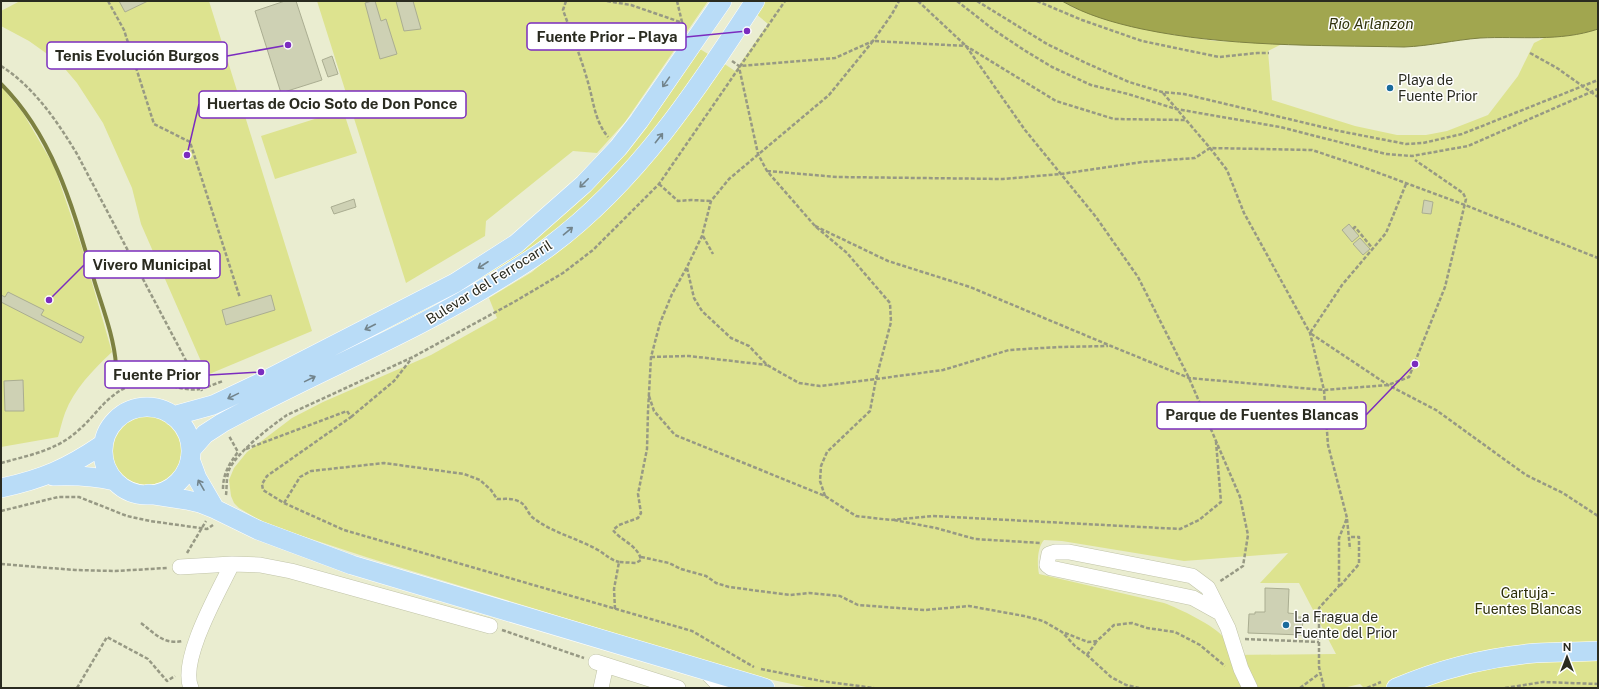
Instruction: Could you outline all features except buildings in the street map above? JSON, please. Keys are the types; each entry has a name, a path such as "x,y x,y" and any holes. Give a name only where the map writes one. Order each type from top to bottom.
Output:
{"main road":[{"name":"Bulevar del Ferrocarril","path":"173,416 213,405 268,379 455,283 516,244 584,184 618,148 639,121 722,1"},
{"name":"Bulevar del Ferrocarril","path":"191,455 198,441 205,434 222,423 405,332 466,299 550,246 584,218 626,178 678,113 756,1"},
{"path":"115,482 104,461 103,444 110,427 127,411 151,407 166,411 178,420 190,440 191,455 197,478 220,507"},
{"path":"44,477 80,460 103,444"},
{"path":"148,494 162,492 174,485 184,474 191,455"},
{"path":"1,488 44,477 77,475 96,477 115,482 128,490 220,507 258,530 352,565 765,688"},
{"path":"1396,688 1425,677 1485,660 1536,653 1598,651"}],"street":[{"path":"1220,613 1193,598 1051,568 1047,565 1046,559 1049,554 1055,552 1069,552 1192,576 1208,588 1228,628 1241,669 1250,688"},
{"path":"190,681 196,640 205,617 232,564"},
{"path":"180,567 232,564 260,565 304,574 490,626"},
{"path":"601,688 601,663 678,688"},
{"path":"702,669 722,688"}],"path":[{"path":"108,1 124,30 154,124 190,142 240,298"},
{"path":"566,1 563,10 590,87 594,109 601,128 611,140"},
{"path":"607,1 631,5 683,23 677,1"},
{"path":"785,1 739,66 758,154 767,171 815,226 848,253 890,303 891,322 882,352 870,411 827,452 821,466 820,481 825,496"},
{"path":"898,1 892,14 873,41 829,95 729,179 711,201 702,236 672,294 660,323 651,358 647,449 638,494 641,513 638,518 619,525 613,530 617,536 628,542 641,557 669,563 681,569 706,576 716,583 729,587 790,595 809,593 840,596 858,605 925,610 969,606 1043,621 1062,632 1088,642 1097,642"},
{"path":"918,1 966,46 1056,101 1114,119 1185,120"},
{"path":"958,1 994,30 1041,61 1091,85 1128,94 1176,109 1280,127 1386,154 1412,156 1468,146 1598,89"},
{"path":"977,1 1040,40 1129,82 1162,92 1184,94 1339,131 1406,144 1423,143 1462,134 1598,80"},
{"path":"1037,1 1082,20 1142,41 1219,57 1257,52 1270,53"},
{"path":"739,66 835,58 873,41 966,46"},
{"path":"966,46 1025,130 1096,217 1138,277 1189,378 1240,497 1248,535 1243,566 1208,588"},
{"path":"1530,53 1557,68 1598,97"},
{"path":"1,66 26,86 46,107 61,127 81,161 200,389 204,393"},
{"path":"1162,92 1227,170 1244,213 1310,333 1324,390 1328,445 1347,518 1350,537 1350,550"},
{"path":"767,171 837,177 1003,179 1060,174 1142,162 1195,158 1210,148 1312,150 1465,205 1598,258"},
{"path":"815,226 888,261 970,287 1189,378 1324,390 1388,385 1408,377 1445,287 1466,199 1463,193 1415,160"},
{"path":"659,184 678,201 711,201"},
{"path":"1310,333 1342,285 1386,233 1406,184"},
{"path":"1353,229 1355,227 1364,240 1373,249"},
{"path":"702,236 713,254"},
{"path":"687,267 694,298 702,311 731,338 749,346 767,365 799,383 820,386 943,370 1009,350 1111,346"},
{"path":"1310,333 1388,385 1436,410 1526,475 1563,493 1598,516"},
{"path":"651,358 689,356 767,365"},
{"path":"414,357 394,380 351,417 267,476 262,484 263,490 284,503 344,530 692,631 755,667 821,681 874,688"},
{"path":"207,386 229,379"},
{"path":"1,463 52,448 64,442 75,434 115,392 135,383 152,382 191,390 200,389"},
{"path":"649,394 654,410 675,435 825,496 856,516 891,520 936,528 975,539 1042,543 1055,552"},
{"path":"1,511 58,497 79,497 127,516 150,521 202,528 211,527 220,507 229,471 233,464 246,450 348,411 351,417"},
{"path":"220,507 223,480 226,469 238,452 226,430"},
{"path":"891,520 933,516 1180,529 1199,520 1221,502 1216,439"},
{"path":"284,503 300,477 311,471 384,463 464,474 480,480 491,490 497,499 512,499 519,501 527,508 531,516 552,529 599,550 612,560 636,563 641,560 641,557"},
{"path":"1339,586 1339,538 1347,518"},
{"path":"1,564 39,568 115,571 180,567 202,528"},
{"path":"1324,688 1320,673 1319,608 1359,564 1359,537 1350,537"},
{"path":"615,609 614,589 619,562"},
{"path":"1087,655 1097,642 1114,625 1132,623 1147,628 1175,632 1200,645 1225,666 1241,669"},
{"path":"141,624 165,642 173,643 196,640"},
{"path":"490,626 601,663"},
{"path":"1062,632 1075,646 1111,677 1126,685 1139,688"},
{"path":"77,688 107,637 148,659 167,681 175,676 190,681"},
{"path":"1231,639 1319,642"},
{"path":"1300,688 1320,673"},
{"path":"1505,688 1543,682 1598,684"}],"green space":[{"path":"20,1 209,1 312,331 207,375 141,224 132,188 103,123 77,83 60,63 29,41 1,26 1,11"},
{"path":"317,1 708,1 625,122 597,153 573,151 486,221 485,236 406,283"},
{"name":"Cartuja - Fuentes Blancas","path":"763,1 1062,1 1074,8 1168,34 1215,41 1282,44 1268,51 1272,100 1355,126 1397,135 1426,135 1447,131 1488,115 1518,76 1534,43 1544,38 1598,29 1598,688 1364,688 1360,684 1343,688 811,688 758,677 366,557 266,524 239,508 234,503 231,496 229,480 234,468 247,452 292,418 323,402 431,355 497,318 489,298 532,272 592,222 723,63 735,71 768,24 755,13","holes":["1044,540 1062,541 1184,561 1288,553 1260,583 1299,583 1336,654 1231,655 1225,640 1220,633 1196,618 1170,605 1039,574 1038,556 1040,547"]},
{"path":"700,49 708,54 679,97 631,158 595,196 549,235 507,265 464,292 235,408 233,405 518,252 573,205 608,170 655,115"},
{"path":"1,86 23,113 54,166 82,248 112,352 91,373 73,396 65,413 58,437 1,447"},
{"path":"343,110 357,153 275,179 261,136"},
{"path":"147,415 160,418 172,425 179,437 182,450 179,463 172,475 160,482 147,485 134,482 122,475 115,463 112,450 115,437 122,425 134,418"}],"water":[{"name":"Río Arlanzon","path":"1062,1 1598,1 1598,29 1569,36 1539,38 1480,38 1404,47 1272,44 1207,39 1142,29 1100,18"}],"waterway":[{"path":"1,84 20,105 36,128 60,177 79,230 108,323 116,365"}],"place":[{"name":"Fuente Prior – Playa","path":"747,31"},
{"name":"Tenis Evolución Burgos","path":"288,45"},
{"name":"Playa de Fuente Prior","path":"1390,88"},
{"name":"Huertas de Ocio Soto de Don Ponce","path":"187,155"},
{"name":"Vivero Municipal","path":"49,300"},
{"name":"Parque de Fuentes Blancas","path":"1415,364"},
{"name":"Fuente Prior","path":"261,372"},
{"name":"La Fragua de Fuente del Prior","path":"1286,625"}]}
